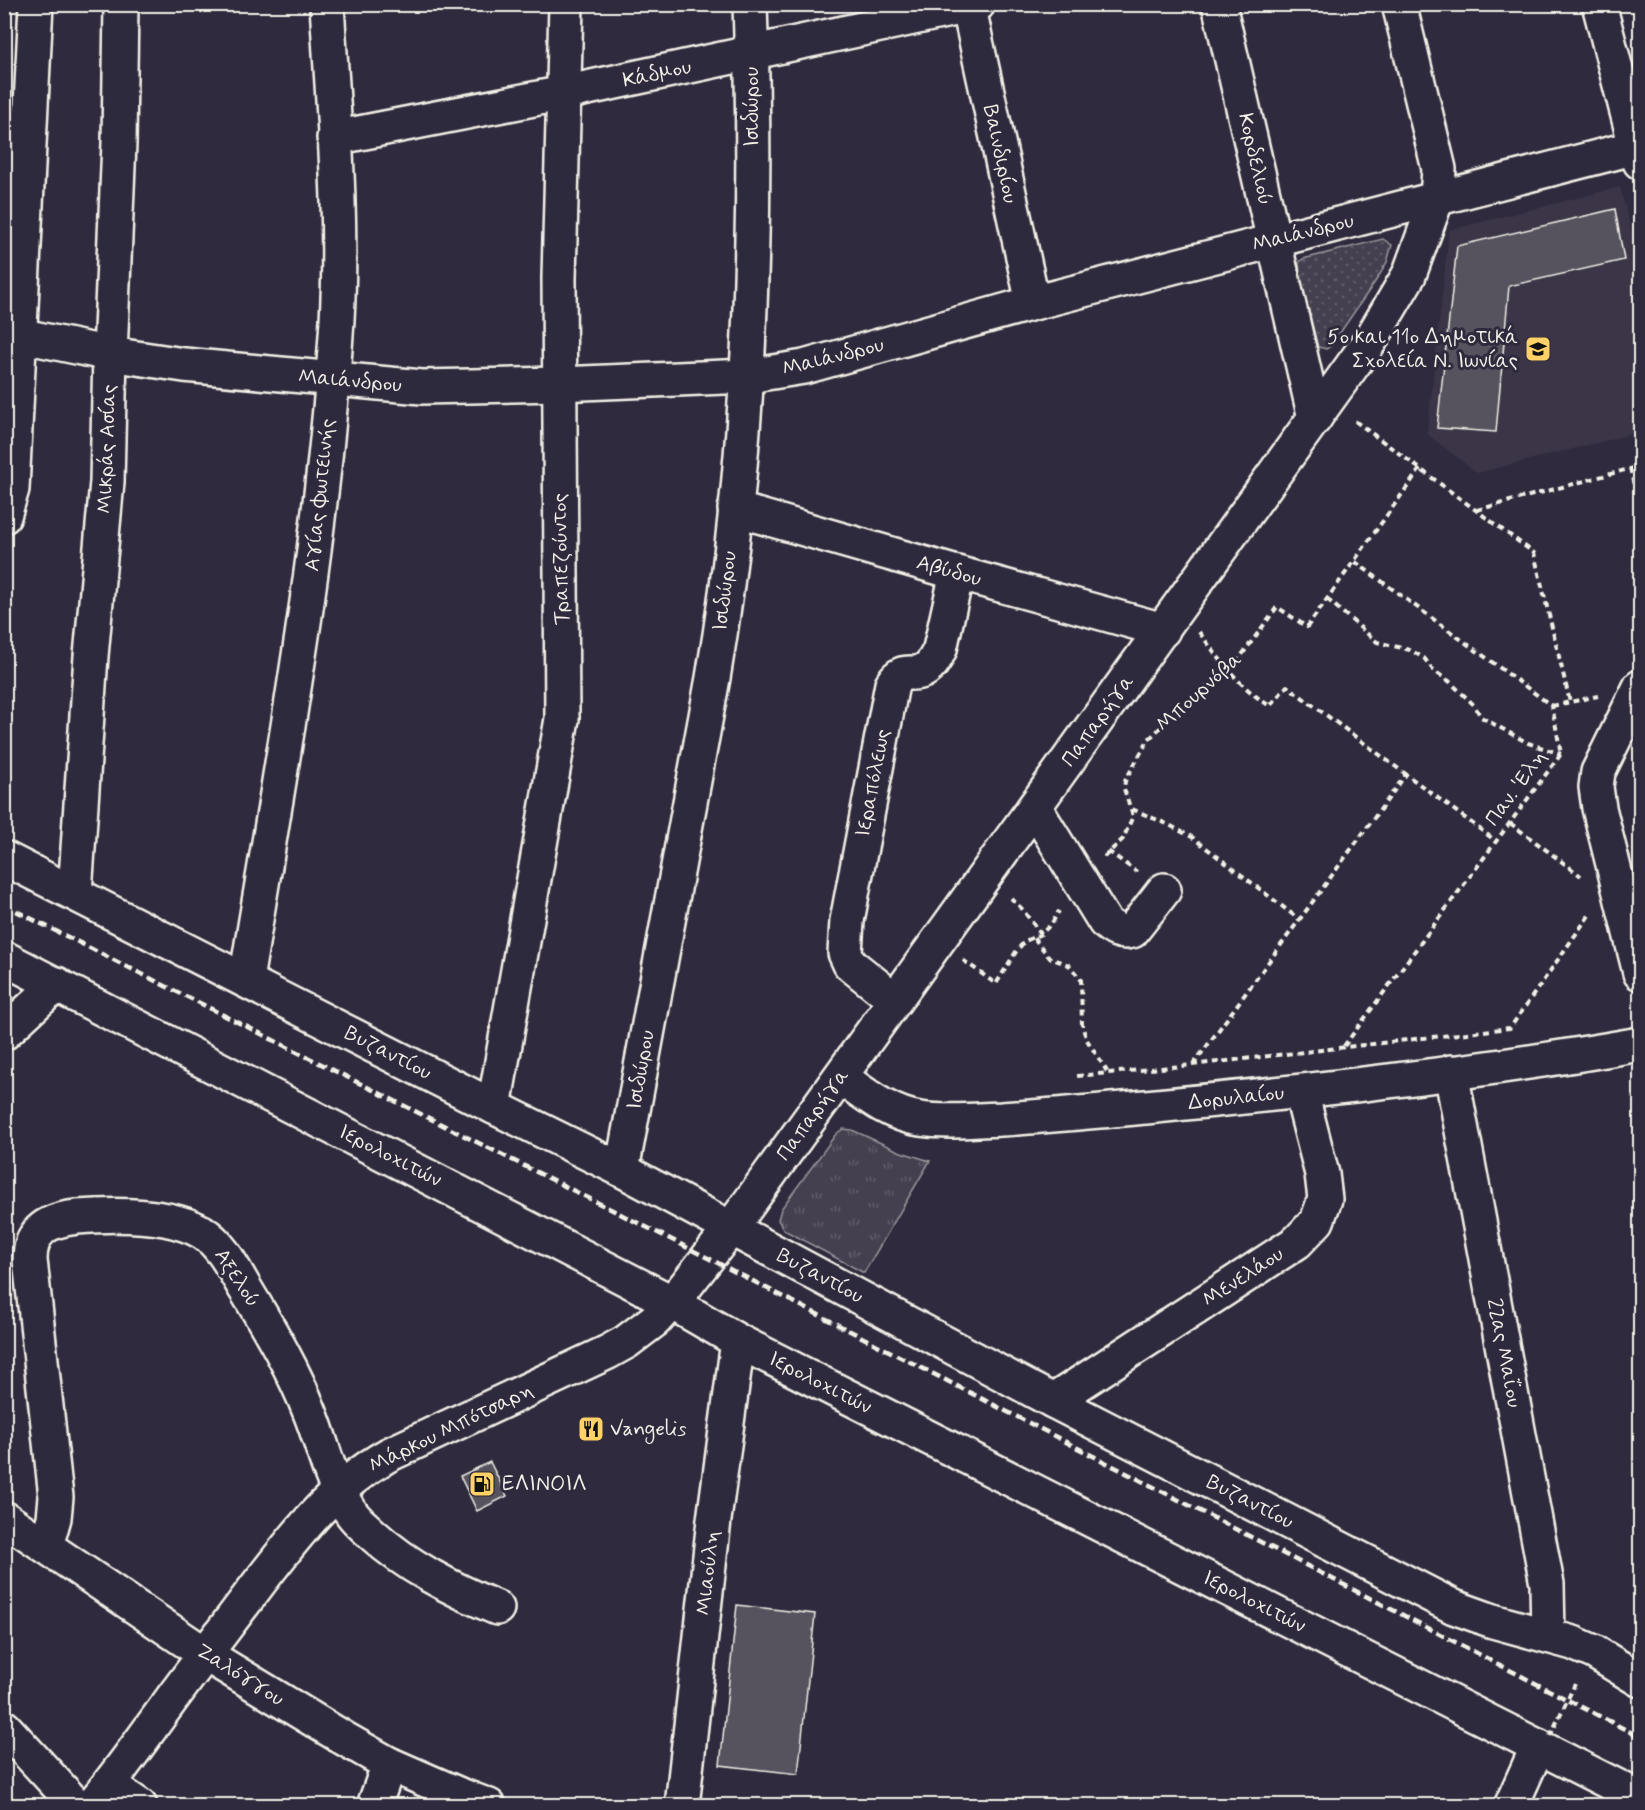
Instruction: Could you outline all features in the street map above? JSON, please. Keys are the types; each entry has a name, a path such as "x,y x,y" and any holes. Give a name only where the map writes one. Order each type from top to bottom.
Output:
{"street":[{"path":"4,516 12,489 12,334 36,4"},
{"name":"Μικράς Ασίας","path":"75,893 91,656 108,482 110,354 120,143 121,4"},
{"name":"Αγίας Φωτεινής","path":"246,980 307,609 332,380 337,318 338,238 327,4"},
{"name":"Τραπεζούντος","path":"494,1107 562,719 559,278 566,4"},
{"name":"Ισιδώρου","path":"622,1170 722,628 748,376 751,262 752,54 750,4"},
{"name":"Κορδελιού","path":"1219,4 1314,418"},
{"name":"Παπαρήγα","path":"731,1228 1035,808 1177,636 1314,418 1370,341 1409,275 1437,198 1439,169 1399,4"},
{"path":"1599,4 1639,151"},
{"name":"Κάδμου","path":"334,138 752,54 971,5"},
{"name":"Βαινδιρίου","path":"971,5 1033,303"},
{"name":"Μαιάνδρου","path":"12,334 110,354 184,365 422,387 748,376 804,367 1033,303 1273,240 1437,198 1639,151"},
{"name":"Αβύδου","path":"735,509 1177,636"},
{"name":"Ιεραπόλεως","path":"895,1000 850,964 845,954 847,921 892,684 901,673 920,672 926,669 937,656 957,573"},
{"path":"1641,687 1598,772 1596,788 1641,974"},
{"path":"1035,808 1105,922 1116,930 1122,932 1136,928 1164,890"},
{"name":"Βυζαντίου","path":"4,858 622,1170 1053,1401 1454,1607 1493,1621 1573,1642 1635,1670"},
{"name":"Ιερολοχιτών","path":"4,958 671,1302 738,1341 1544,1741 1604,1793 1641,1798"},
{"path":"4,1033 57,984"},
{"name":"Δορυλαίου","path":"841,1077 886,1108 901,1115 931,1120 966,1121 1053,1116 1301,1092 1572,1056 1641,1044"},
{"name":"22ας Μαΐου","path":"1451,1072 1547,1584 1548,1635"},
{"name":"Μενελάου","path":"1053,1401 1297,1242 1317,1221 1324,1200 1322,1174 1301,1092"},
{"name":"Αξελού","path":"46,1546 54,1518 56,1497 30,1249 34,1236 43,1228 71,1218 156,1218 184,1225 203,1233 229,1262 294,1375 311,1414 338,1491 354,1517 395,1552 434,1578 459,1592 497,1608"},
{"name":"Μάρκου Μπότσαρη","path":"100,1795 304,1526 358,1473 388,1455 608,1352 642,1331 671,1302 731,1228"},
{"name":"Μιαούλη","path":"682,1806 714,1520 738,1341"},
{"name":"Ζαλόγγου","path":"4,1518 205,1654 389,1764 489,1806"},
{"path":"4,1726 77,1806"},
{"path":"1510,1806 1544,1741"},
{"path":"374,1806 389,1764"},
{"path":"100,1795 140,1806"}],"path":[{"path":"1348,430 1355,420 1534,553 1570,702"},
{"path":"1476,510 1641,466"},
{"path":"1630,468 1641,511"},
{"name":"Μπουρνόβα","path":"958,957 996,984 1017,950 1025,941 1041,934 1052,923 1066,900 1108,851 1123,839 1133,816 1124,789 1125,781 1148,740 1171,717 1193,701 1226,667 1239,659 1277,607 1307,627 1420,469"},
{"name":"Παν. 'Ελη","path":"1343,1047 1561,754 1552,706 1354,561"},
{"path":"1327,599 1377,642 1410,650 1424,658 1434,671 1449,681 1474,705 1481,717 1536,746 1561,754"},
{"path":"1177,636 1199,632 1206,622"},
{"path":"1199,632 1240,684 1270,706 1287,686 1496,841"},
{"path":"1192,1065 1407,773"},
{"path":"1132,808 1192,837 1300,920"},
{"path":"1510,823 1583,878"},
{"path":"1005,892 1022,909 1041,934"},
{"path":"1074,1077 1510,1028 1590,914"},
{"path":"1034,938 1050,958 1069,965 1081,980 1082,1026 1108,1073"},
{"path":"1544,1741 1575,1684"}],"shaded area":[{"name":"5ο και 11ο Δημοτικά Σχολεία Ν. Ιωνίας","path":"1620,187 1640,265 1640,432 1477,473 1427,434 1449,230"}],"green space":[{"path":"1383,239 1392,245 1387,262 1379,276 1331,346 1326,349 1318,347 1300,277 1299,262 1303,259"},
{"path":"843,1129 852,1130 901,1152 930,1161 864,1273 784,1230 778,1220 781,1209 836,1134"}],"building":[{"path":"1615,209 1624,260 1509,286 1496,432 1437,428 1457,246"},
{"path":"490,1462 507,1496 477,1511 460,1476"},
{"path":"737,1605 815,1614 798,1774 720,1765"}],"railway":[{"path":"4,905 708,1258 1640,1737"}],"place":[{"name":"5ο και 11ο Δημοτικά Σχολεία Ν. Ιωνίας","path":"1538,349"},
{"name":"Vangelis","path":"591,1429"},
{"name":"ΕΛΙΝΟΙΛ","path":"482,1484"}]}
